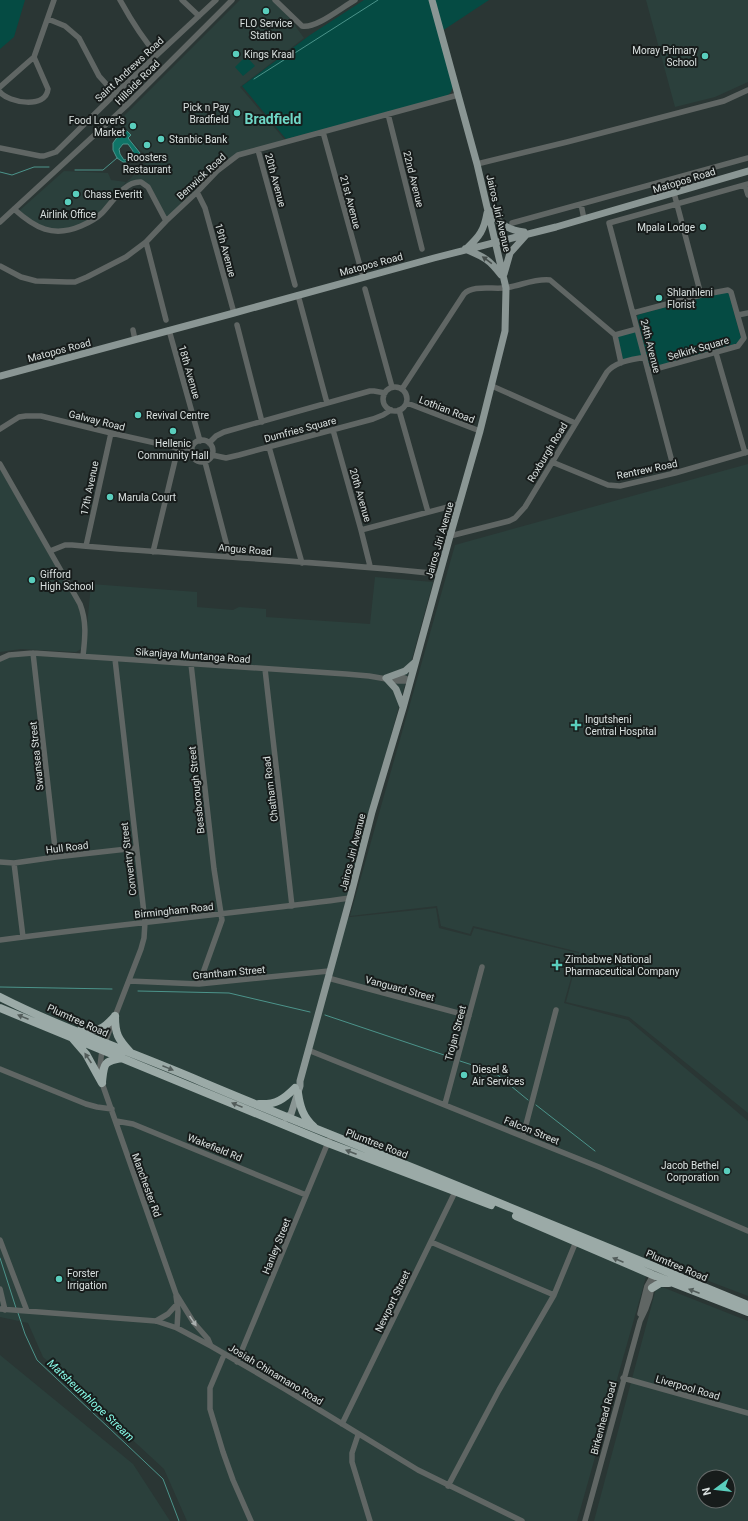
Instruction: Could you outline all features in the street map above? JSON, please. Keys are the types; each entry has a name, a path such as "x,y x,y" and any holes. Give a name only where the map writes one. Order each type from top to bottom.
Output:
{"highway":[{"name":"Plumtree Road","path":"0,997 73,1033"},
{"name":"Plumtree Road","path":"0,1006 192,1078 317,1130 329,1139"},
{"path":"102,1083 73,1033 98,1030 106,1026 115,1016"},
{"path":"115,1016 115,1028 118,1038 131,1054"},
{"name":"Plumtree Road","path":"104,1046 122,1058 295,1129 329,1139 457,1188 577,1239 643,1271 748,1312"},
{"path":"102,1083 106,1063 108,1061 122,1058"},
{"path":"254,1104 267,1104 280,1101 298,1087 302,1111 308,1122 317,1130"},
{"path":"274,1120 286,1118 288,1123 295,1129"},
{"name":"Plumtree Road","path":"577,1239 644,1261 748,1305"},
{"path":"644,1261 653,1275 658,1272 668,1271"},
{"path":"643,1271 650,1287 660,1283 672,1283"}],"main road":[{"name":"Jairos Jiri Avenue","path":"286,1118 291,1114 372,812 403,708 480,431 506,331 506,288 504,279 477,164 432,0"},
{"name":"Matopos Road","path":"0,376 465,249 584,219 748,172"},
{"path":"487,208 503,226 528,233"},
{"path":"487,208 484,226 479,235 465,249 486,258 493,264 504,279"},
{"path":"504,279 510,253 528,233"},
{"path":"403,708 396,689 386,678 405,671 416,661"}],"street":[{"path":"0,87 34,57 54,0"},
{"path":"120,0 130,19 144,40 157,55"},
{"path":"182,0 199,16"},
{"name":"Saint Andrews Road","path":"0,148 40,156 56,152 115,94 216,0"},
{"name":"Hillside Road","path":"0,222 126,106 232,0"},
{"path":"275,0 302,26 306,27 319,22 355,0"},
{"path":"48,19 65,26 80,38 99,76 126,106"},
{"path":"0,92 8,99 33,103 46,96 48,89 34,57"},
{"path":"477,164 724,101 748,90"},
{"name":"Benwick Road","path":"0,266 21,277 36,281 75,282 113,264 146,242 217,172 241,154 458,95"},
{"name":"22nd Avenue","path":"388,114 422,249"},
{"name":"21st Avenue","path":"323,132 363,277"},
{"name":"20th Avenue","path":"258,150 295,285"},
{"path":"512,223 748,158"},
{"path":"14,209 32,224 45,230 67,231 94,219 101,214 125,188 132,183 141,182 148,187 166,221"},
{"path":"677,204 747,184 748,195"},
{"name":"19th Avenue","path":"197,192 205,208 234,313"},
{"path":"674,193 701,295"},
{"path":"581,204 584,219"},
{"name":"24th Avenue","path":"675,473 609,223 677,204"},
{"path":"146,242 166,320"},
{"path":"402,389 466,291 469,289 506,288 543,280 550,280 615,335 622,362"},
{"path":"365,289 392,387"},
{"name":"Selkirk Square","path":"633,313 701,295 729,290 731,292 738,315 743,340 738,346 648,371"},
{"path":"298,295 327,403"},
{"path":"738,315 748,313"},
{"path":"236,325 262,422"},
{"path":"615,335 638,329"},
{"path":"133,330 135,340"},
{"name":"18th Avenue","path":"169,330 200,441"},
{"path":"716,353 746,453"},
{"name":"Roxburgh Road","path":"450,536 509,521 515,518 525,507 607,372 622,362 645,357"},
{"path":"492,386 575,423"},
{"path":"392,387 402,389 407,395 404,407 399,410 391,410 384,403 385,393 392,387"},
{"name":"Dumfries Square","path":"209,443 216,436 224,432 374,391 385,393"},
{"name":"Lothian Road","path":"406,403 480,431"},
{"name":"Dumfries Square","path":"212,455 226,458 383,416 391,410"},
{"path":"399,410 428,512"},
{"name":"Galway Road","path":"0,429 19,417 33,415 178,448 192,448"},
{"name":"20th Avenue","path":"333,430 370,566"},
{"path":"86,546 111,433"},
{"path":"200,441 209,443 212,448 210,460 205,462 195,460 192,455 192,448 195,443 200,441"},
{"path":"269,447 302,563"},
{"path":"153,552 178,448"},
{"name":"Rentrew Road","path":"552,462 608,485 614,486 626,485 675,473 746,453"},
{"path":"205,462 228,550 228,556"},
{"path":"0,464 77,598 85,616 86,626 83,656"},
{"path":"361,530 459,504"},
{"name":"Angus Road","path":"50,551 64,545 86,546 302,563 370,566 440,574"},
{"name":"Sikanjaya Muntanga Road","path":"0,659 9,655 33,653 354,674 398,681 410,681"},
{"name":"Swansea Street","path":"33,653 56,857"},
{"name":"Conventry Street","path":"102,1083 100,1066 104,1046 129,982 144,938 145,922 115,659"},
{"name":"Bessborough Street","path":"192,664 217,895 221,914"},
{"name":"Chatham Road","path":"265,669 292,906"},
{"name":"Hull Road","path":"0,862 14,863 136,848"},
{"path":"14,863 23,937"},
{"name":"Birmingham Road","path":"0,940 350,898"},
{"path":"199,984 220,927 222,920 221,914"},
{"name":"Trojan Street","path":"445,1104 482,967"},
{"name":"Grantham Street","path":"129,982 199,984 328,975"},
{"name":"Vanguard Street","path":"328,975 469,1016"},
{"path":"0,1006 17,1005"},
{"path":"523,1136 556,1010"},
{"name":"Falcon Street","path":"308,1050 599,1167 748,1231"},
{"path":"0,1069 86,1104 112,1109"},
{"name":"Manchester Rd","path":"102,1083 176,1294"},
{"name":"Wakefield Rd","path":"116,1121 133,1124 306,1194"},
{"name":"Hanley Street","path":"238,1362 329,1139"},
{"name":"Newport Street","path":"342,1424 457,1188"},
{"path":"448,1486 499,1390 554,1295 577,1239"},
{"path":"0,1240 26,1311"},
{"path":"431,1242 554,1295"},
{"name":"Birkenhead Road","path":"585,1521 623,1378 640,1321 640,1313 653,1275"},
{"path":"0,1289 2,1309"},
{"path":"176,1294 177,1328"},
{"path":"176,1294 194,1323 208,1339 211,1346"},
{"path":"156,1321 168,1314 177,1304"},
{"name":"Josiah Chinamano Road","path":"2,1309 156,1321 177,1328 285,1389 358,1435 418,1470 522,1521"},
{"path":"224,1355 210,1388 210,1409 230,1473 251,1521"},
{"name":"Liverpool Road","path":"623,1378 748,1413"},
{"path":"358,1435 352,1453 352,1462 370,1521"}],"shaded area":[{"path":"0,0 25,0 14,37 0,49"},
{"path":"240,0 273,0 288,16 304,38 240,87 285,140 240,155 168,221 143,181 123,186 151,158 140,150 129,138 131,135 118,122"},
{"path":"364,0 489,0 439,33 453,87 451,92 446,97 286,139 242,86 310,35"},
{"name":"Moray Primary School","path":"646,0 748,0 748,82 715,97 675,107"},
{"path":"246,56 255,66 243,76 235,67"},
{"path":"124,128 131,135 128,138 140,153 140,157 136,161 123,162 117,158 113,150 113,143","holes":["123,144 128,144 133,151 131,158 124,160 119,149"]},
{"path":"64,171 108,173 111,180 126,182 100,213 88,221 66,230 56,230 33,223 19,211"},
{"path":"727,292 729,294 741,338 739,343 651,368 649,366 637,316"},
{"path":"636,331 642,355 623,360 617,336"},
{"name":"Ingutsheni Central Hospital","path":"748,464 748,1113 629,1017 566,1002 579,952 473,926 470,934 441,926 437,906 350,916 455,545"},
{"name":"Gifford High School","path":"0,468 79,605 83,626 81,649 76,652 21,649 0,652"},
{"path":"375,577 433,582 341,918 436,908 439,928 471,936 474,928 578,953 564,1003 628,1020 748,1121 748,1296 651,1259 577,1521 187,1521 164,1469 43,1357 28,1323 0,1317 0,661 18,655 84,658 91,584 197,592 197,607 233,610 239,607 266,609 266,617 370,624"},
{"path":"657,1285 748,1321 748,1521 594,1521"},
{"path":"0,1355 133,1464 170,1521 0,1521"}],"waterway":[{"path":"254,79 378,0"},
{"path":"75,170 103,170 117,158"},
{"name":"Matsheumhlope Stream","path":"0,172 12,175 34,167 49,167"},
{"path":"0,987 112,989"},
{"path":"138,991 229,993 310,1012"},
{"path":"325,1015 453,1058"},
{"path":"460,1061 494,1072 528,1100"},
{"path":"536,1105 595,1151"},
{"name":"Matsheumhlope Stream","path":"0,1258 16,1308"},
{"name":"Matsheumhlope Stream","path":"18,1313 25,1334 37,1360 163,1479 179,1521"}],"place":[{"name":"FLO Service Station","path":"266,11"},
{"name":"Kings Kraal","path":"236,54"},
{"name":"Moray Primary School","path":"705,56"},
{"name":"Pick n Pay Bradfield","path":"237,113"},
{"name":"Food Lover’s Market","path":"133,126"},
{"name":"Stanbic Bank","path":"161,139"},
{"name":"Roosters Restaurant","path":"147,145"},
{"name":"Chass Everitt","path":"76,194"},
{"name":"Airlink Office","path":"68,202"},
{"name":"Mpala Lodge","path":"703,227"},
{"name":"Shlanhleni Florist","path":"659,298"},
{"name":"Revival Centre","path":"138,415"},
{"name":"Hellenic Community Hall","path":"173,431"},
{"name":"Marula Court","path":"110,497"},
{"name":"Gifford High School","path":"32,580"},
{"name":"Ingutsheni Central Hospital","path":"576,725"},
{"name":"Zimbabwe National Pharmaceutical Company","path":"557,965"},
{"name":"Diesel & Air Services","path":"464,1075"},
{"name":"Jacob Bethel Corporation","path":"727,1171"},
{"name":"Forster Irrigation","path":"59,1279"}],"district":[{"name":"Bradfield","path":"273,119"}]}
